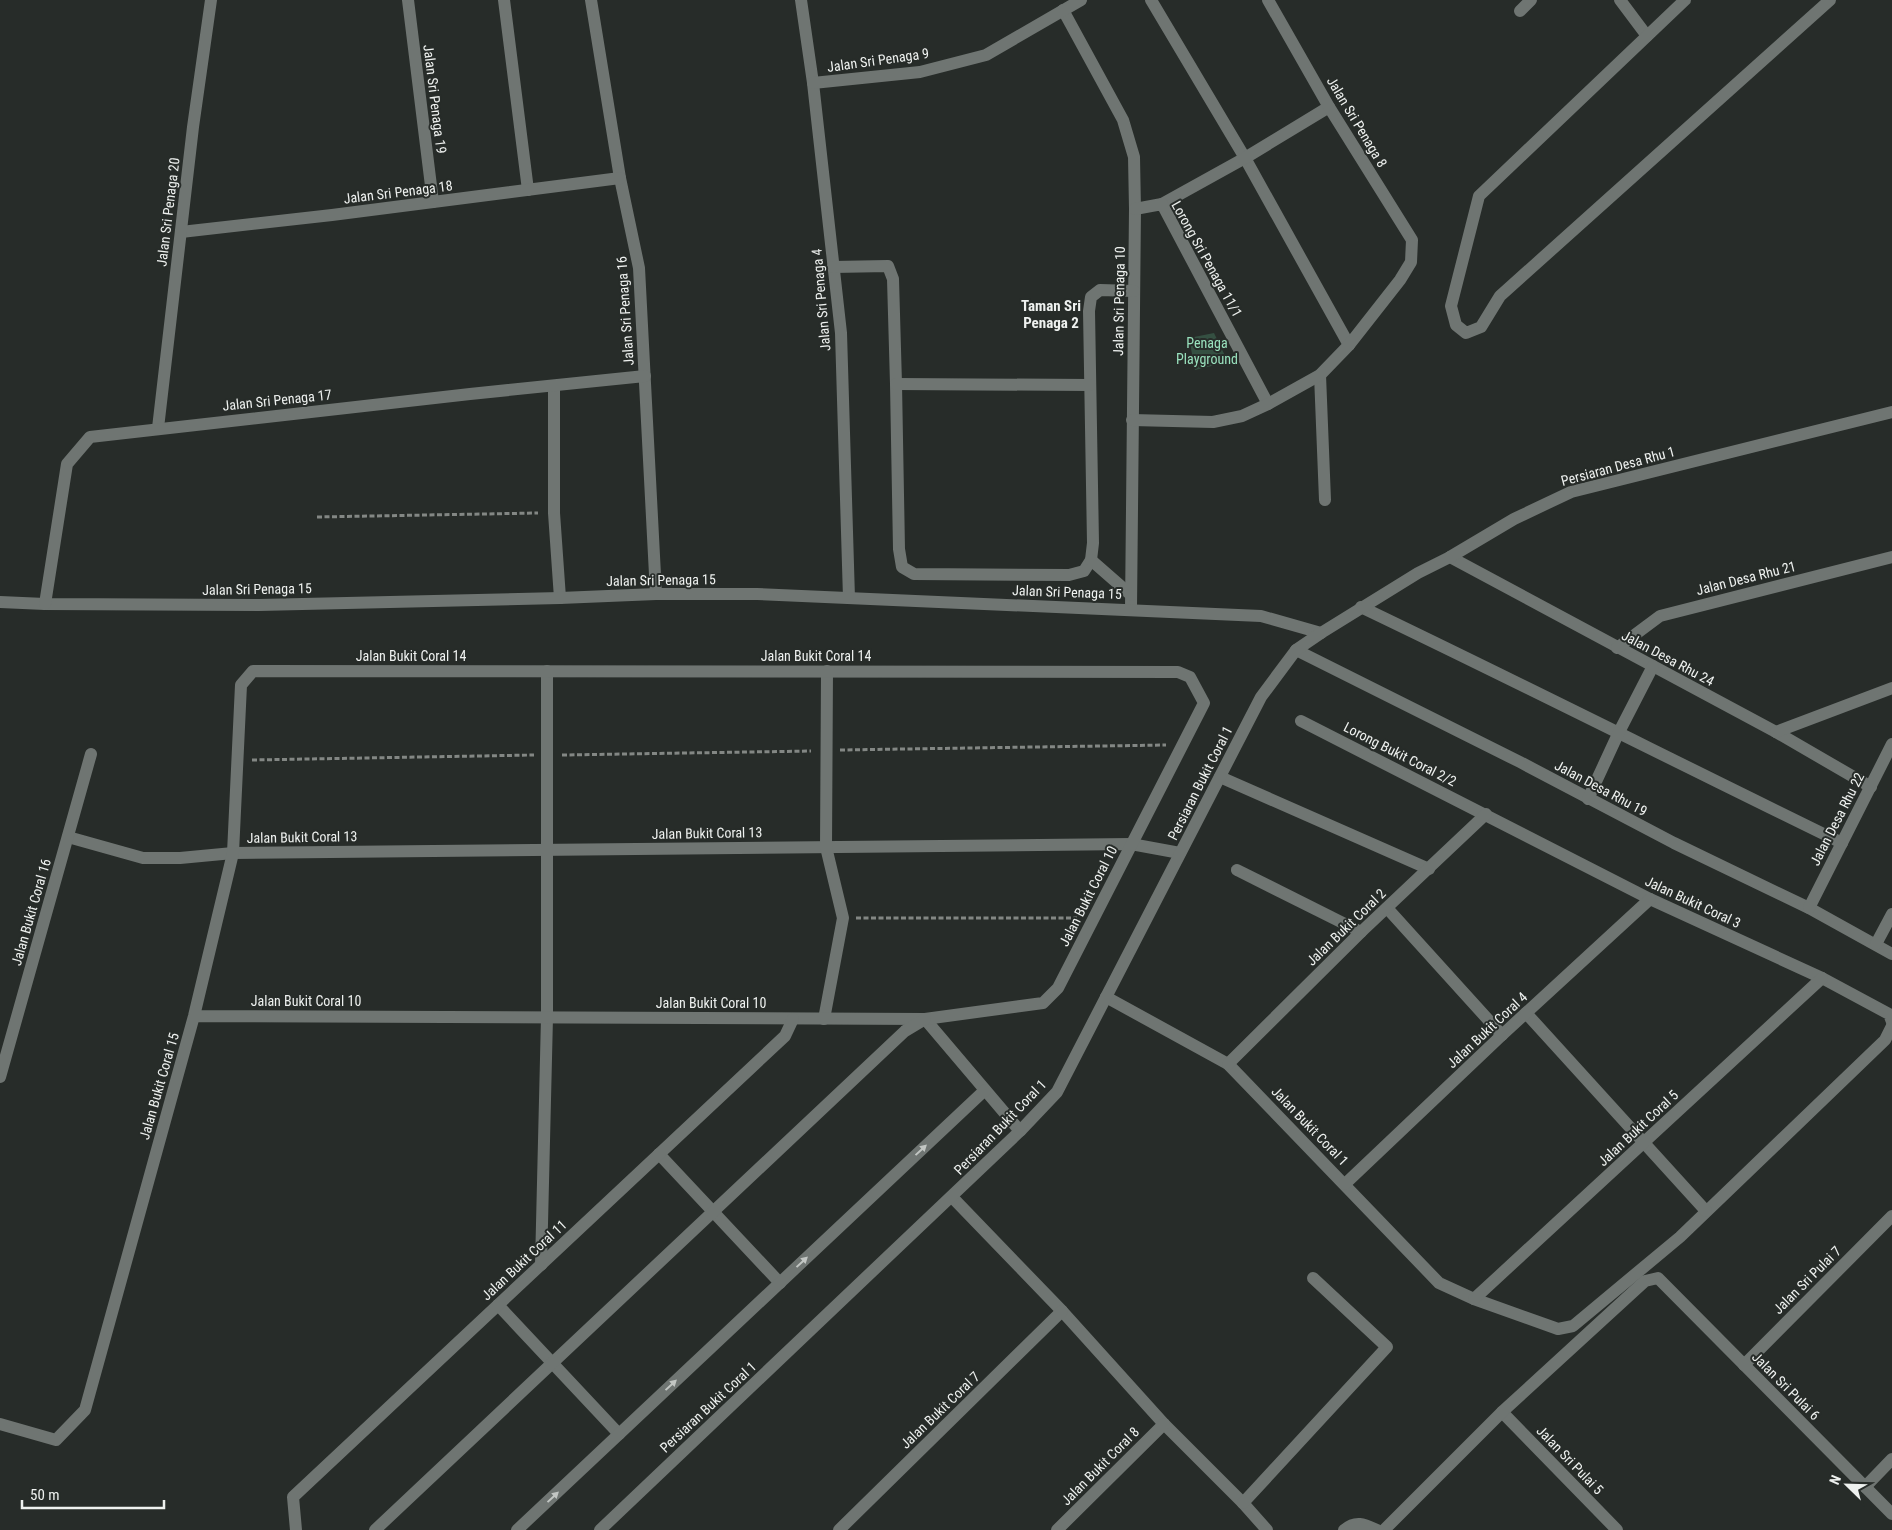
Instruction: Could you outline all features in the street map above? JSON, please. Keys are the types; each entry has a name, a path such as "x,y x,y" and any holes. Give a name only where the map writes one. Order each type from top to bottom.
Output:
{"street":[{"name":"Jalan Sri Penaga 20","path":"158,428 211,0"},
{"name":"Jalan Sri Penaga 19","path":"408,0 433,202"},
{"path":"504,0 528,190"},
{"name":"Jalan Sri Penaga 16","path":"591,0 620,178 639,268 656,594"},
{"name":"Jalan Sri Penaga 4","path":"801,0 813,84 841,333 849,598"},
{"name":"Jalan Sri Penaga 9","path":"813,84 920,72 986,55 1081,0"},
{"path":"1132,420 1213,422 1242,416 1320,375 1349,345 1245,158 1151,0"},
{"name":"Jalan Sri Penaga 8","path":"1268,0 1329,107 1412,240 1411,262 1400,280 1349,345"},
{"path":"1521,5 1531,0"},
{"path":"1620,0 1647,36"},
{"path":"1685,0 1479,196 1451,306 1456,325 1466,332 1481,327 1500,296 1830,0"},
{"name":"Jalan Sri Penaga 10","path":"1063,10 1123,120 1134,157 1131,610"},
{"path":"1162,204 1245,158 1329,107"},
{"name":"Jalan Sri Penaga 18","path":"181,232 620,178"},
{"name":"Lorong Sri Penaga 11/1","path":"1135,209 1162,204 1268,404"},
{"path":"833,268 888,266 892,279 899,549 902,567 914,574 1069,575 1084,571 1091,560 1093,542 1089,311 1091,297 1100,290 1134,291"},
{"path":"1320,375 1325,500"},
{"name":"Jalan Sri Penaga 17","path":"45,604 67,464 90,437 158,428 645,376"},
{"path":"896,384 1090,385"},
{"path":"554,387 554,512 560,598"},
{"name":"Persiaran Desa Rhu 1","path":"1321,632 1418,573 1450,557 1514,519 1571,492 1892,412"},
{"name":"Jalan Desa Rhu 24","path":"1450,557 1776,732 1871,787"},
{"name":"Jalan Desa Rhu 21","path":"1617,648 1660,616 1892,557"},
{"path":"1091,560 1131,595"},
{"name":"Jalan Sri Penaga 15","path":"0,602 259,605 656,594 757,594 1261,616 1321,632"},
{"path":"1361,607 1493,670 1618,734 1842,843"},
{"name":"Persiaran Bukit Coral 1","path":"600,1530 952,1197 1057,1092 1261,697 1296,650 1321,632"},
{"name":"Jalan Desa Rhu 19","path":"1296,650 1520,762 1674,843 1809,908 1892,954"},
{"path":"1588,799 1618,734 1653,666"},
{"name":"Jalan Bukit Coral 14","path":"253,671 1178,672 1190,677 1204,702 1131,844"},
{"name":"Jalan Bukit Coral 15","path":"0,1424 56,1440 84,1410 194,1016 234,853 241,684 253,671"},
{"path":"541,1264 547,1018 547,671"},
{"path":"824,1019 843,918 826,847 827,671"},
{"path":"1776,732 1892,688"},
{"name":"Lorong Bukit Coral 2/2","path":"1300,721 1486,814"},
{"name":"Jalan Desa Rhu 22","path":"1809,908 1892,744"},
{"name":"Jalan Bukit Coral 16","path":"0,1077 91,754"},
{"path":"1220,777 1429,869"},
{"name":"Jalan Bukit Coral 2","path":"1228,1064 1361,932 1486,814"},
{"name":"Jalan Bukit Coral 3","path":"1486,814 1650,899 1822,978 1891,1021"},
{"name":"Jalan Bukit Coral 13","path":"68,837 143,858 180,858 234,853 1131,844 1180,853"},
{"name":"Jalan Bukit Coral 10","path":"194,1016 925,1019 1043,1003 1058,988 1131,844"},
{"path":"1237,870 1361,932"},
{"name":"Jalan Bukit Coral 4","path":"1345,1184 1502,1035 1650,899"},
{"path":"1387,908 1502,1035"},
{"path":"1876,944 1892,914"},
{"name":"Jalan Bukit Coral 5","path":"1474,1300 1822,978"},
{"name":"Jalan Bukit Coral 1","path":"1106,996 1228,1064 1439,1284 1474,1300 1558,1329 1574,1326 1680,1237 1706,1210 1886,1040 1891,1021"},
{"path":"1526,1013 1706,1210"},
{"name":"Jalan Bukit Coral 11","path":"296,1530 293,1496 785,1036 793,1019"},
{"path":"375,1530 905,1031 925,1019 1020,1131"},
{"path":"517,1530 985,1090"},
{"path":"659,1154 780,1283"},
{"path":"952,1197 1062,1312 1164,1424 1243,1503 1267,1530"},
{"name":"Jalan Sri Pulai 7","path":"1744,1365 1892,1216"},
{"path":"1243,1503 1387,1347 1313,1278"},
{"name":"Jalan Sri Pulai 6","path":"1502,1412 1645,1281 1658,1278 1892,1514"},
{"path":"498,1305 619,1434"},
{"name":"Jalan Bukit Coral 7","path":"839,1530 1062,1312"},
{"path":"1384,1530 1502,1412"},
{"name":"Jalan Sri Pulai 5","path":"1502,1412 1618,1530"},
{"name":"Jalan Bukit Coral 8","path":"1057,1530 1164,1424"},
{"path":"1865,1487 1892,1459"},
{"path":"1344,1530 1352,1524 1367,1525 1377,1530"}],"path":[{"path":"317,517 554,512"},
{"path":"237,760 1183,745"},
{"path":"843,918 1093,918"}],"green space":[{"name":"Penaga Playground","path":"1214,333 1228,362 1195,370 1189,338"}],"district":[{"name":"Taman Sri Penaga 2","path":"1051,314"}]}
